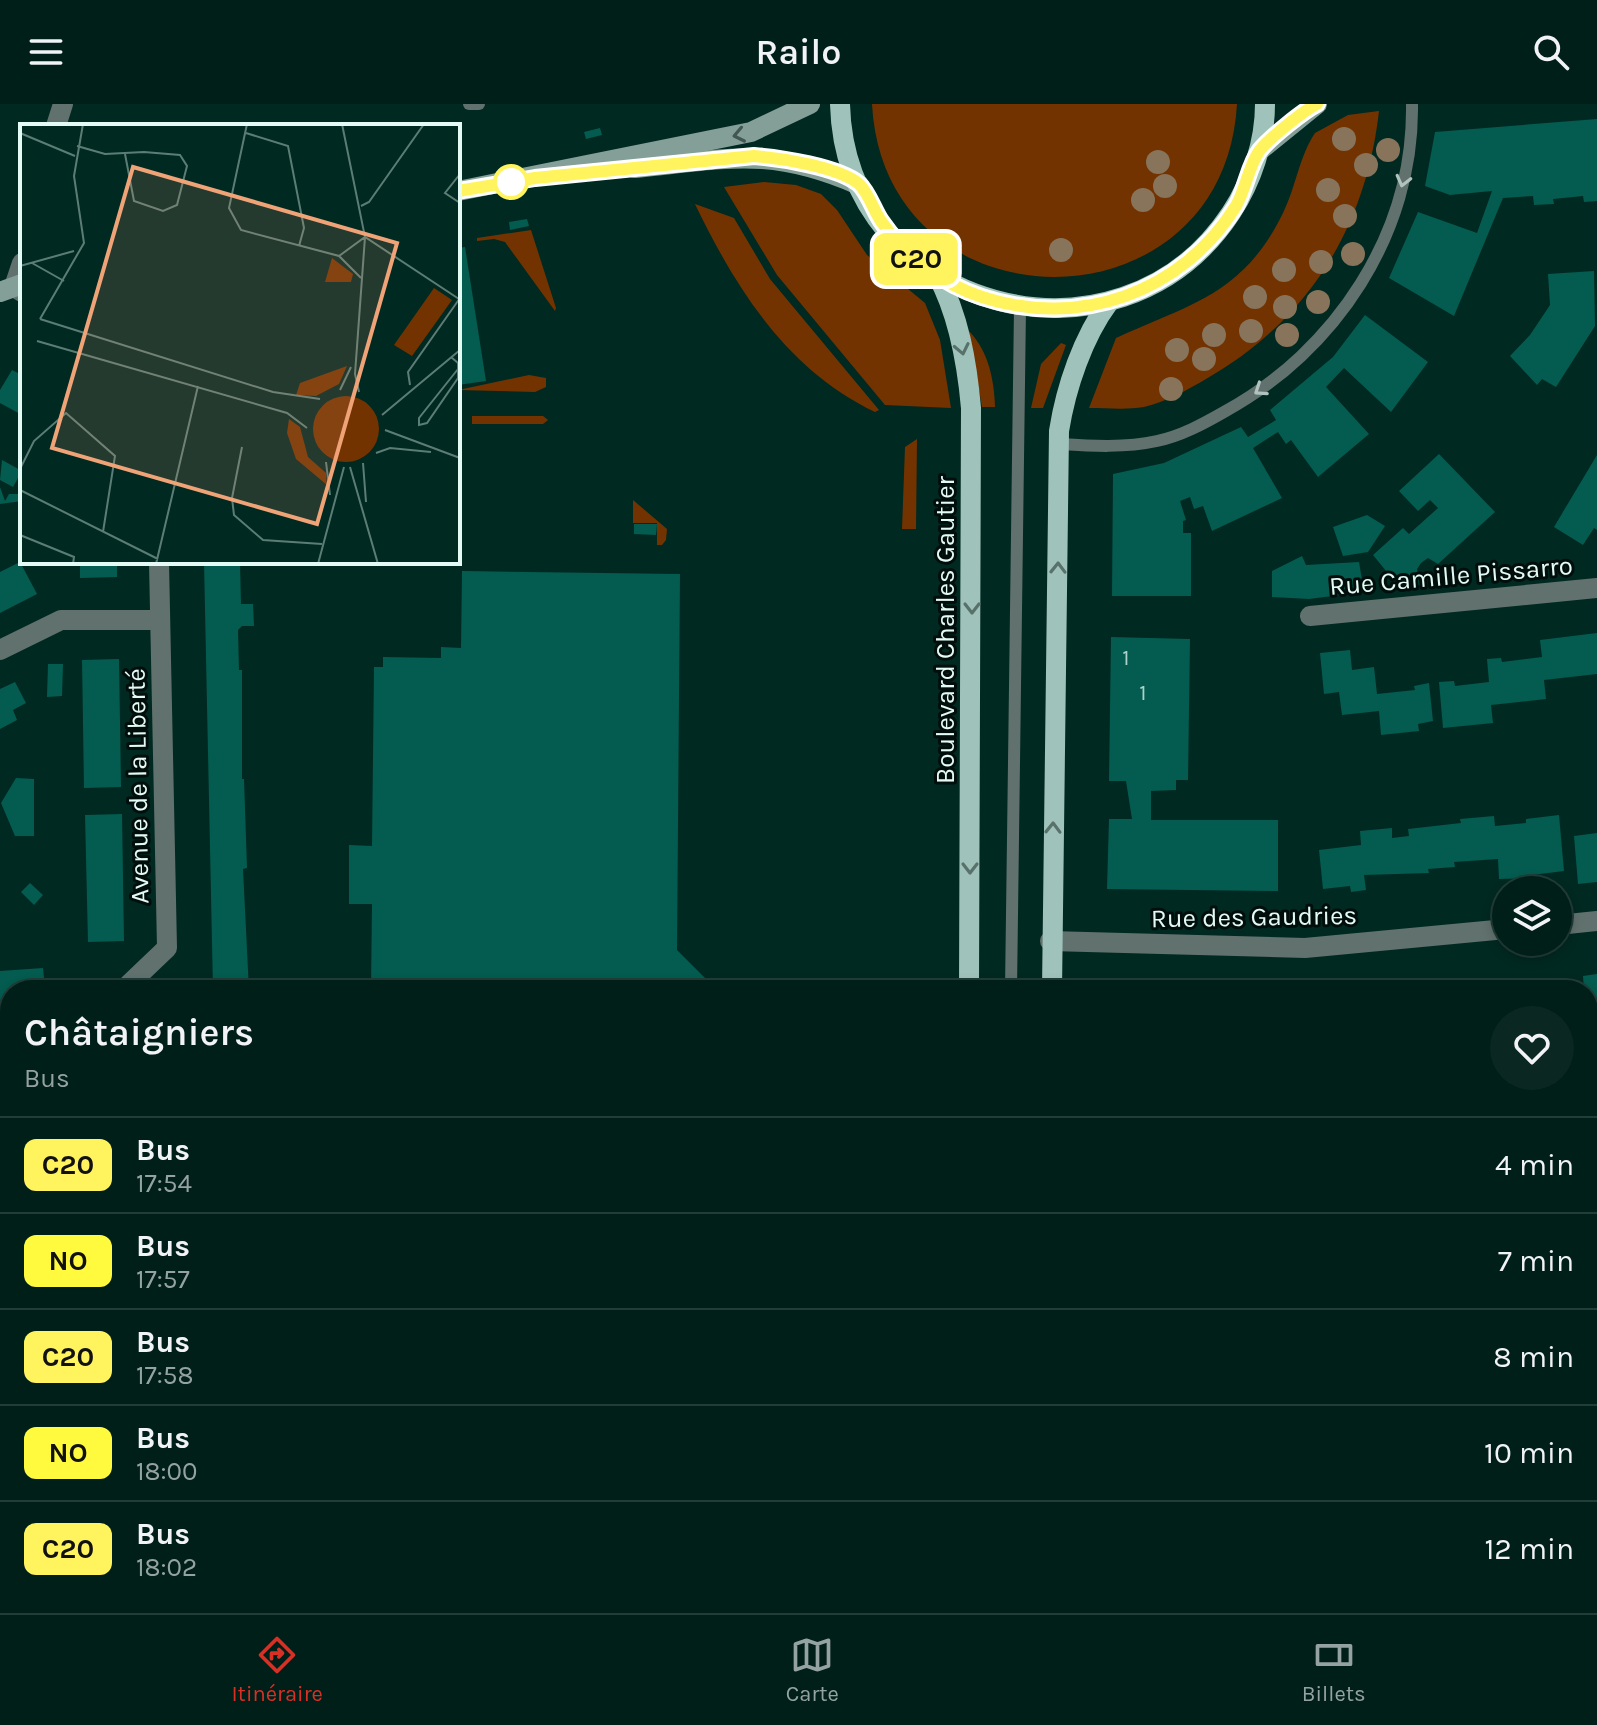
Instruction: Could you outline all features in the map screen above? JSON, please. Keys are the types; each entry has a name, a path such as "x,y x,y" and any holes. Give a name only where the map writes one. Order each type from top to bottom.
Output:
{"main road":[{"path":"460,191 535,178 751,132 810,104"},
{"path":"840,104 844,135 859,185 886,228 937,275 977,296 1020,307 1065,310 1109,302 1160,281 1204,247 1238,203 1259,151 1265,104"},
{"path":"1259,151 1317,104"},
{"path":"535,178 754,156 814,165 859,185"},
{"name":"Boulevard Charles Gautier","path":"937,275 949,297 960,339 971,408 969,980"},
{"path":"1052,980 1062,412 1096,320 1109,302"}],"street":[{"path":"57,124 63,104"},
{"name":"Avenue de la Liberté","path":"133,980 167,948 159,564"},
{"name":"Rue Camille Pissarro","path":"1310,616 1597,588"},
{"path":"0,650 61,620 160,620"},
{"path":"1572,924 1597,921"},
{"name":"Rue des Gaudries","path":"1050,941 1305,948 1492,930"}],"lane":[{"path":"469,104 479,104"},
{"path":"1060,444 1139,444 1187,431 1243,402 1304,357 1347,304 1387,238 1405,178 1412,104"},
{"path":"1011,980 1020,307"}],"shaded area":[{"path":"872,104 1237,104 1218,180 1176,234 1119,266 1054,277 989,266 932,234 891,180"},
{"path":"1379,111 1361,194 1346,231 1303,299 1275,329 1206,379 1168,399 1137,408 1089,408 1116,338 1212,294 1250,262 1283,213 1315,133 1348,115"},
{"path":"764,182 796,185 821,194 837,210 867,255 925,303 940,340 951,408 885,405 777,275 724,187"},
{"path":"695,204 734,218 770,279 879,410 875,412 844,394 790,350 747,296"},
{"path":"531,230 555,311 505,242 494,239 477,241 477,238"},
{"path":"969,331 989,367 995,407 982,407"},
{"path":"1061,343 1066,345 1043,408 1031,408 1041,364"},
{"path":"529,375 546,378 546,387 535,392 460,390"},
{"path":"472,416 543,416 548,420 543,424 472,424"},
{"path":"917,439 916,529 902,529 905,447"},
{"path":"633,500 667,529 662,545 657,545 657,523 633,523"}],"building":[{"path":"1597,119 1597,201 1584,202 1583,196 1553,199 1554,204 1534,205 1533,196 1503,198 1454,316 1389,278 1418,212 1477,233 1492,191 1450,195 1425,186 1435,132"},
{"path":"600,128 602,135 586,139 584,132"},
{"path":"527,219 529,226 510,230 509,222"},
{"path":"465,247 486,381 460,385 460,248"},
{"path":"1594,271 1595,326 1556,387 1542,379 1537,385 1510,356 1530,335 1550,305 1548,274"},
{"path":"1365,315 1428,362 1391,412 1344,368 1326,387 1369,434 1318,477 1291,440 1286,444 1278,432 1253,448 1282,498 1212,531 1203,506 1194,509 1190,497 1180,501 1186,520 1183,521 1183,533 1191,533 1191,596 1112,596 1113,474 1164,463 1241,427 1248,437 1276,420 1270,410 1333,357"},
{"path":"12,370 20,374 20,414 0,403 0,390"},
{"path":"1439,454 1495,512 1438,564 1428,558 1421,563 1417,569 1420,585 1400,588 1373,555 1403,528 1409,534 1438,508 1430,500 1418,511 1399,491"},
{"path":"1597,455 1597,530 1594,528 1583,545 1554,527"},
{"path":"2,460 20,470 13,487 0,480"},
{"path":"0,487 5,501 9,494 20,494 20,501 0,504"},
{"path":"1367,515 1385,526 1368,552 1343,556 1333,527"},
{"path":"634,524 657,524 656,535 634,534"},
{"path":"1302,556 1306,565 1359,562 1364,592 1309,599 1272,597 1272,571"},
{"path":"20,562 37,594 0,613 0,572"},
{"path":"80,564 117,564 117,577 80,578"},
{"path":"204,564 240,564 241,604 253,604 254,626 242,626 238,630 239,670 242,670 242,779 247,868 243,869 249,980 213,980"},
{"path":"462,571 680,574 677,950 707,980 371,980 372,904 349,904 349,845 372,846 374,667 383,667 383,657 441,658 441,647 461,648"},
{"path":"1597,633 1597,674 1544,680 1546,699 1491,705 1493,723 1443,728 1439,682 1454,681 1455,686 1489,682 1487,659 1501,658 1502,662 1542,657 1540,640"},
{"path":"1111,637 1190,639 1188,780 1176,780 1176,790 1151,791 1151,820 1278,820 1278,891 1107,889 1109,819 1132,819 1126,781 1109,781"},
{"path":"1350,650 1352,670 1374,667 1377,694 1415,690 1414,686 1429,683 1433,721 1418,724 1419,731 1381,735 1379,711 1342,715 1339,692 1324,694 1320,653"},
{"path":"119,659 121,787 84,788 82,660"},
{"path":"48,664 63,664 62,696 47,697"},
{"path":"15,682 26,703 13,710 17,720 0,729 0,689"},
{"path":"16,778 34,779 34,836 15,836 1,803"},
{"path":"122,814 124,941 88,942 85,815"},
{"path":"1559,815 1564,871 1532,876 1499,876 1498,859 1454,862 1455,867 1428,869 1429,873 1364,875 1366,890 1351,892 1350,886 1323,889 1319,850 1361,845 1360,831 1392,828 1392,838 1409,836 1408,829 1461,823 1460,819 1494,816 1495,826 1526,823 1526,819"},
{"path":"1597,833 1597,882 1578,884 1574,836"},
{"path":"30,883 43,895 34,905 21,892"},
{"path":"43,968 44,978 59,980 0,980 0,971"},
{"path":"1597,974 1597,980 1583,980 1583,976"}],"bus line":[{"name":"C20","path":"460,191 535,178 754,156 784,159 814,165 859,185 871,207 903,247 919,262 957,287 977,296 1020,307 1065,310 1109,302 1136,293 1184,265 1204,247 1238,203 1259,151 1317,104"}]}
